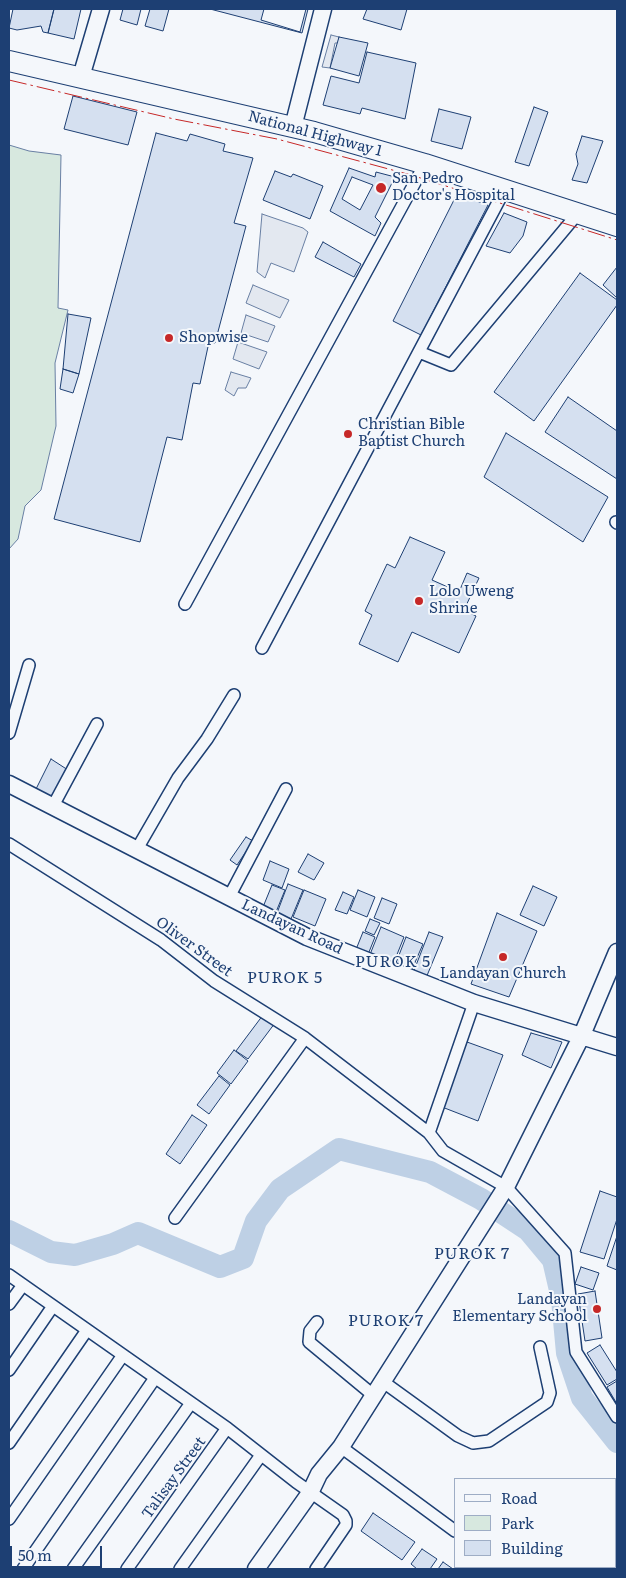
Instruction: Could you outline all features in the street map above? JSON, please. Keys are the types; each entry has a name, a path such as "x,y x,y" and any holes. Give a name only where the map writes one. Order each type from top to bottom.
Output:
{"highway":[{"name":"National Highway 1","path":"9,61 293,127 425,164 504,191 579,212 617,226"}],"street":[{"path":"81,77 101,9"},
{"path":"293,127 323,9"},
{"path":"185,604 425,164"},
{"path":"262,648 504,191"},
{"path":"419,352 451,365 579,212"},
{"path":"9,733 29,665"},
{"path":"137,849 178,778 207,739 234,695"},
{"path":"53,806 97,724"},
{"name":"Landayan Road","path":"9,784 307,936 474,1003 617,1047"},
{"path":"229,897 286,789"},
{"name":"Oliver Street","path":"9,844 162,940 214,981 305,1038 429,1133 443,1151 506,1187 565,1253 576,1352 617,1417"},
{"path":"244,1569 341,1447 506,1187 582,1035 617,952"},
{"path":"429,1133 474,1003"},
{"path":"175,1218 305,1038"},
{"path":"9,1275 227,1428 306,1490 343,1515 346,1521 343,1530 316,1569"},
{"path":"9,1304 23,1285"},
{"path":"9,1370 53,1306"},
{"path":"317,1322 310,1331 309,1342 378,1388 473,1443 489,1441 547,1402 550,1393 540,1347"},
{"path":"9,1443 88,1330"},
{"path":"9,1519 123,1355"},
{"path":"23,1569 155,1378"},
{"path":"73,1569 191,1403"},
{"name":"Talisay Street","path":"127,1569 227,1428"},
{"path":"341,1447 454,1530"},
{"path":"180,1569 261,1455"},
{"path":"256,1569 306,1490"}],"green space":[{"path":"9,145 29,151 61,155 58,308 68,310 55,363 56,426 41,490 25,506 18,539 9,549"}],"shaded area":[{"path":"331,35 339,37 338,43 335,43 330,68 322,67"},
{"path":"262,214 303,228 308,232 294,272 271,263 265,278 257,272"},
{"path":"253,285 289,300 280,318 246,303"},
{"path":"246,315 275,326 268,342 241,333"},
{"path":"238,342 267,352 259,369 233,359"},
{"path":"231,372 251,378 246,388 238,388 234,396 225,390"}],"building":[{"path":"13,9 54,9 48,33 43,32 41,26 17,30 9,28"},
{"path":"54,9 81,9 74,39 48,33"},
{"path":"123,9 141,9 137,25 120,20"},
{"path":"150,9 169,9 163,31 145,26"},
{"path":"210,9 308,9 302,33"},
{"path":"264,9 306,9 300,32 261,20"},
{"path":"367,9 407,9 401,30 363,19"},
{"path":"339,37 368,43 359,76 330,68"},
{"path":"367,52 416,63 405,119 362,108 360,114 323,105 331,76 359,83"},
{"path":"73,96 137,112 128,145 64,129"},
{"path":"534,107 548,112 529,166 515,162"},
{"path":"439,109 471,117 462,149 431,141"},
{"path":"156,133 187,141 190,134 225,144 223,151 253,158 234,223 246,226 215,343 209,342 200,384 193,383 182,440 167,437 140,542 54,519"},
{"path":"582,136 603,141 587,183 572,180 578,164 576,154"},
{"name":"San Pedro Doctor's Hospital","path":"349,168 375,177 376,172 395,177 375,217 381,223 375,236 330,211"},
{"path":"275,171 291,177 293,174 323,186 310,219 263,200"},
{"path":"352,177 373,185 360,210 342,199"},
{"path":"457,194 488,205 421,335 393,321"},
{"path":"504,213 527,222 523,236 510,253 486,246"},
{"path":"323,242 361,264 354,277 315,257"},
{"path":"617,267 617,298 603,285"},
{"path":"580,273 617,300 617,305 534,421 494,392"},
{"path":"68,314 91,318 79,374 63,369"},
{"path":"63,369 79,374 73,393 60,389"},
{"path":"568,397 617,431 617,479 545,432"},
{"path":"506,433 608,497 583,542 484,477"},
{"name":"Lolo Uweng Shrine","path":"410,537 445,552 432,580 459,592 467,573 479,578 464,610 476,616 459,653 412,632 398,662 359,644 372,615 365,611 387,564 395,568"},
{"path":"51,759 68,770 52,798 36,789"},
{"path":"246,837 253,841 237,865 230,860"},
{"path":"308,854 324,863 314,880 298,872"},
{"path":"270,861 289,869 282,888 263,880"},
{"path":"288,884 303,890 291,919 277,913"},
{"path":"272,885 285,890 276,912 263,907"},
{"path":"533,886 557,897 544,926 520,915"},
{"path":"304,890 326,899 315,926 293,917"},
{"path":"358,890 375,897 367,917 350,910"},
{"path":"343,892 354,897 347,914 335,910"},
{"path":"382,898 397,904 389,924 374,918"},
{"name":"Landayan Church","path":"497,913 537,931 509,997 471,984"},
{"path":"370,919 380,923 374,935 365,931"},
{"path":"381,927 404,937 392,967 369,957"},
{"path":"363,932 375,937 367,957 355,952"},
{"path":"429,932 443,937 426,978 413,973"},
{"path":"406,937 423,944 410,974 394,968"},
{"path":"263,1015 275,1023 248,1059 236,1051"},
{"path":"531,1033 562,1042 551,1068 522,1055"},
{"path":"467,1042 503,1055 478,1121 442,1107"},
{"path":"234,1050 248,1061 231,1084 217,1073"},
{"path":"219,1076 230,1085 209,1114 197,1105"},
{"path":"192,1115 207,1125 180,1164 166,1154"},
{"path":"600,1191 617,1197 617,1219 604,1259 580,1252"},
{"path":"617,1236 617,1270 607,1266"},
{"path":"581,1267 599,1273 593,1290 575,1284"},
{"path":"595,1291 602,1338 585,1341 578,1294"},
{"path":"600,1345 617,1372 617,1379 607,1385 587,1353"},
{"path":"617,1381 617,1404 607,1387"},
{"path":"373,1513 415,1542 402,1560 361,1531"},
{"path":"422,1549 437,1559 430,1569 417,1569 411,1564"},
{"path":"443,1562 453,1569 438,1569"}],"waterway":[{"path":"9,1231 51,1252 75,1255 113,1244 138,1233 220,1267 243,1258 256,1221 280,1189 339,1149 430,1172 481,1199 528,1230 553,1260 562,1299 567,1353 582,1398 617,1442"}],"power":[{"path":"9,80 174,119 277,139 411,175 617,240"}],"place":[{"name":"San Pedro Doctor's Hospital","path":"381,188"},
{"name":"Shopwise","path":"169,338"},
{"name":"Christian Bible Baptist Church","path":"348,434"},
{"name":"Lolo Uweng Shrine","path":"419,601"},
{"name":"Landayan Church","path":"503,957"},
{"name":"Landayan Elementary School","path":"597,1309"}],"district":[{"name":"PUROK 5","path":"393,962"},
{"name":"PUROK 5","path":"285,978"},
{"name":"PUROK 7","path":"472,1254"},
{"name":"PUROK 7","path":"386,1321"}]}
